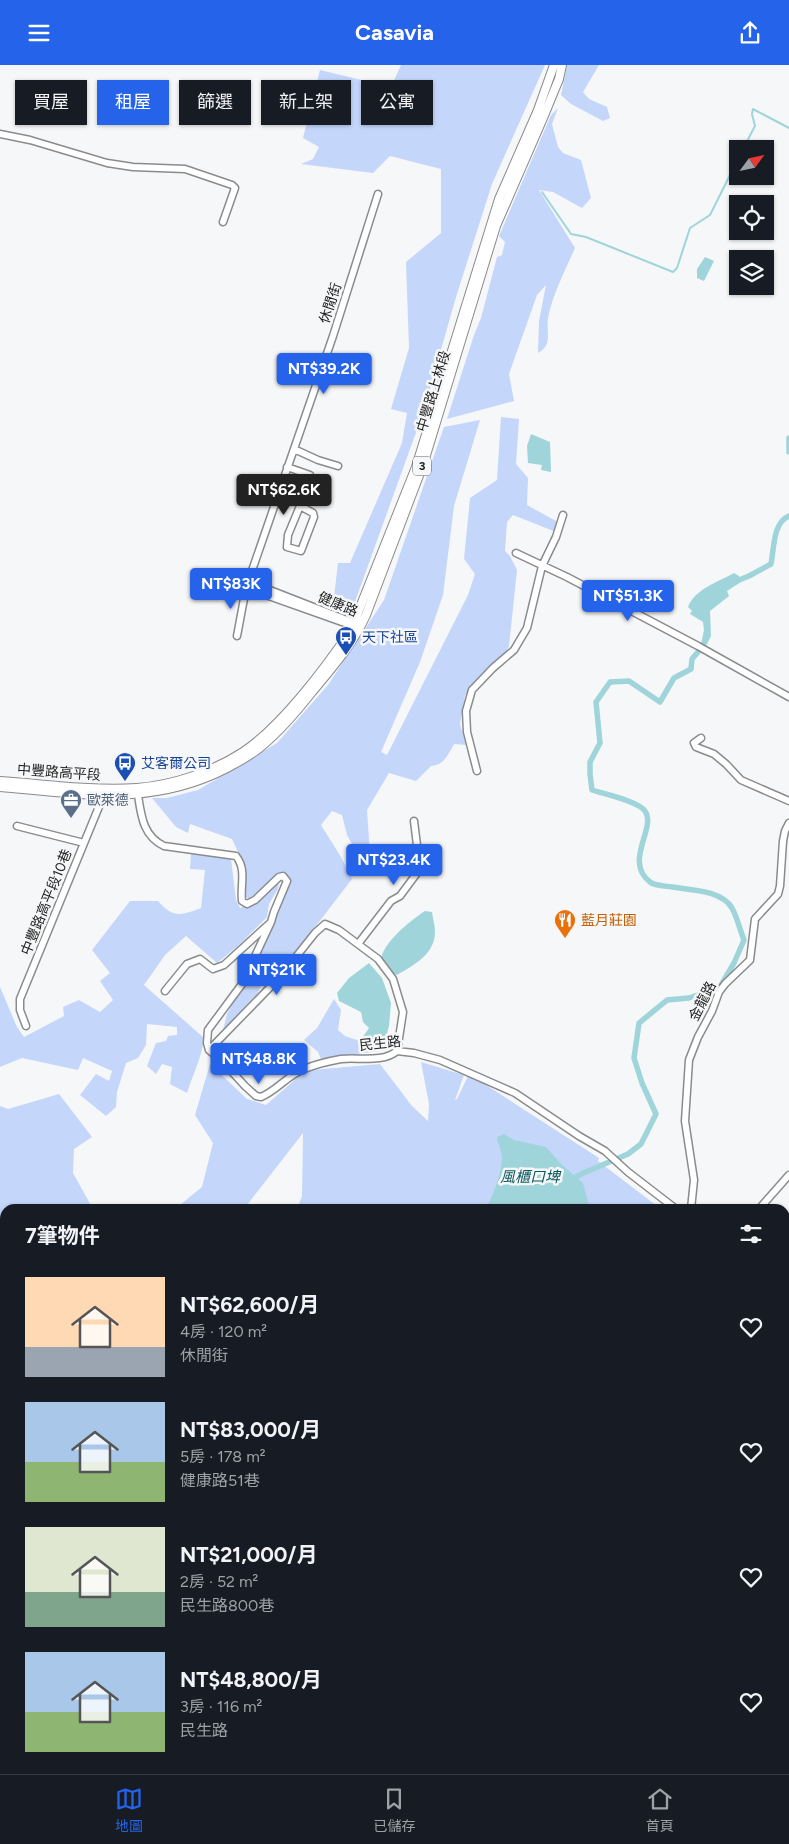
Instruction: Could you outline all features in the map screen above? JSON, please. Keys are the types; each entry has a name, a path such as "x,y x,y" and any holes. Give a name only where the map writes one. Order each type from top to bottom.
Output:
{"main road":[{"name":"中豐路上林段","path":"356,626 416,467 499,199 538,110 554,65"},
{"name":"中豐路上林段","path":"175,785 210,770 245,751 292,711 344,652 423,465 496,226 543,118 562,65"},
{"name":"中豐路高平段","path":"0,781 105,791"},
{"name":"中豐路高平段","path":"0,787 137,791 175,785"}],"street":[{"path":"0,134 30,140 107,163 133,167 185,169 232,185 235,188 223,222"},
{"name":"休閒街","path":"237,636 246,588 333,336 378,194"},
{"path":"294,449 318,460 338,466"},
{"path":"287,467 310,475 288,535 287,547 301,551 314,517 313,513 300,506"},
{"path":"477,771 467,732 466,711 472,690 514,650 527,628 542,566 556,537 563,515"},
{"path":"516,553 701,648 789,697"},
{"name":"健康路","path":"249,580 356,626"},
{"name":"健康路","path":"246,588 356,626"},
{"path":"701,739 694,743 696,747 714,755 726,764 737,778 789,801"},
{"name":"中豐路高平段10巷","path":"26,1026 20,1010 20,999 105,791"},
{"path":"137,791 144,826 147,833 158,843 164,846 236,856 243,868 241,895 242,901 247,905 255,900 275,879 283,876 286,878 287,883 271,922 242,984 208,1030 207,1043 209,1050 280,977 325,923 339,930 378,959 394,979 403,1012 397,1051"},
{"path":"358,944 391,901 400,896 420,869 414,821"},
{"name":"金龍路","path":"692,1204 694,1180 685,1121 689,1060 719,992 725,983 750,960 755,919 778,894 783,841 789,823"},
{"path":"17,826 84,843"},
{"path":"165,991 187,963 200,959 213,969 224,965 271,922"},
{"name":"民生路","path":"209,1050 251,1092 261,1097 267,1095 292,1075 308,1067 341,1059 390,1057 397,1051 414,1053 440,1060 515,1093 578,1136 605,1151 628,1172 670,1204"},
{"path":"763,1204 789,1175"}],"shaded area":[{"path":"401,65 545,65 492,184 456,297 423,413 352,610 333,605 338,563 350,563 402,443 407,413 391,409 409,348 406,262 441,233 441,169 390,156 373,173 301,164 313,159 319,147 303,138 306,125 351,125 351,80 318,80 320,70 362,80 361,125 433,125 433,80 394,80"},
{"path":"567,65 599,65 583,92 589,99 607,107 610,118 603,121 571,104 561,95"},
{"path":"558,108 552,124 558,147 563,153 581,160 591,198 582,208 553,192 539,190 575,248 550,309 546,346 538,353 539,321 546,285 537,295 509,374 514,401 447,419 481,318 497,257 502,255 505,242 499,236 551,115"},
{"path":"501,417 519,419 516,464 528,478 527,505 556,521 556,532 513,515 507,522 505,551 510,556 517,570 509,646 503,659 465,695 460,724 466,745 454,744 448,756 439,764 431,766 416,781 389,773 367,810 370,854 357,853 347,835 342,815 332,811 321,825 352,879 292,957 266,973 257,995 223,1030 227,1014 265,941 288,880 277,874 249,899 242,894 239,854 232,839 190,824 188,833 176,827 152,798 167,798 198,790 277,743 328,685 384,600 444,427 480,420 454,506 443,595 420,662 381,752 387,755 468,595 475,574 464,559 470,498 497,480"},
{"path":"191,854 231,859 236,900 240,908 250,904 272,882 279,882 278,889 269,904 267,917 238,946 217,963 186,936 165,955 144,985 204,1038 187,1093 170,1084 172,1067 162,1064 156,1074 147,1066 156,1043 166,1041 168,1036 177,1035 177,1027 147,1024 146,1045 138,1058 126,1063 117,1092 116,1107 106,1116 80,1095 96,1074 109,1081 112,1071 83,1058 78,1070 22,1058 0,1067 0,987 17,1027 24,1037 64,1016 63,1007 79,1000 100,1012 113,1000 100,981 110,973 92,950 130,901 158,901 163,907 177,914 188,913 201,908 205,870 190,869"},
{"path":"334,999 341,1010 338,1030 345,1036 387,1050 321,1059 318,1052 304,1040 317,1028"},
{"path":"421,1062 464,1075 455,1100 469,1074 599,1158 598,1161 654,1204 299,1204 302,1196 303,1133 248,1204 181,1204 202,1187 213,1143 195,1115 210,1064 247,1099 266,1105 297,1078 312,1070 380,1064 412,1106 428,1121 429,1104"},
{"path":"59,1094 92,1137 74,1149 73,1173 90,1204 0,1204 0,1106 8,1109"}],"water":[{"path":"705,257 714,261 704,281 697,278 697,269"},
{"path":"531,434 550,442 551,472 541,470 542,465 528,463 527,446"},
{"path":"734,573 739,576 741,582 727,591 729,596 710,611 711,636 705,648 701,644 704,630 703,622 690,614 692,611 688,607 701,591"},
{"path":"425,911 432,912 435,932 431,947 422,958 397,975 390,972 381,961 386,947 405,926"},
{"path":"369,963 382,978 391,1003 389,1026 385,1040 378,1045 362,1038 369,1028 363,1022 361,1012 339,1001 337,993 349,978"},
{"name":"風櫃口埤","path":"504,1134 514,1140 546,1147 561,1164 583,1183 589,1204 488,1204 500,1173 502,1158 497,1137"}],"waterway":[{"path":"748,140 755,126 752,114 753,109 789,128"},
{"path":"542,192 571,234 586,237 673,272 677,268 690,228 710,215 729,177"},
{"path":"789,438 789,452"},
{"path":"734,582 771,564 777,530 784,519 789,516"},
{"path":"574,1183 576,1177 581,1174 628,1154 641,1144 656,1114 642,1083 634,1058 639,1023 667,1000 689,998 720,987 734,963 744,940 732,908 721,898 705,892 661,886 650,882 643,874 640,864 640,855 648,818 645,811 628,801 592,790 590,762 600,743 596,702 610,682 629,681 660,702 674,678 691,669 692,659 703,646"}],"place":[{"name":"天下社區","path":"346,656"},
{"name":"艾客爾公司","path":"125,782"},
{"name":"歐萊德","path":"71,819"},
{"name":"藍月莊園","path":"565,939"}]}
